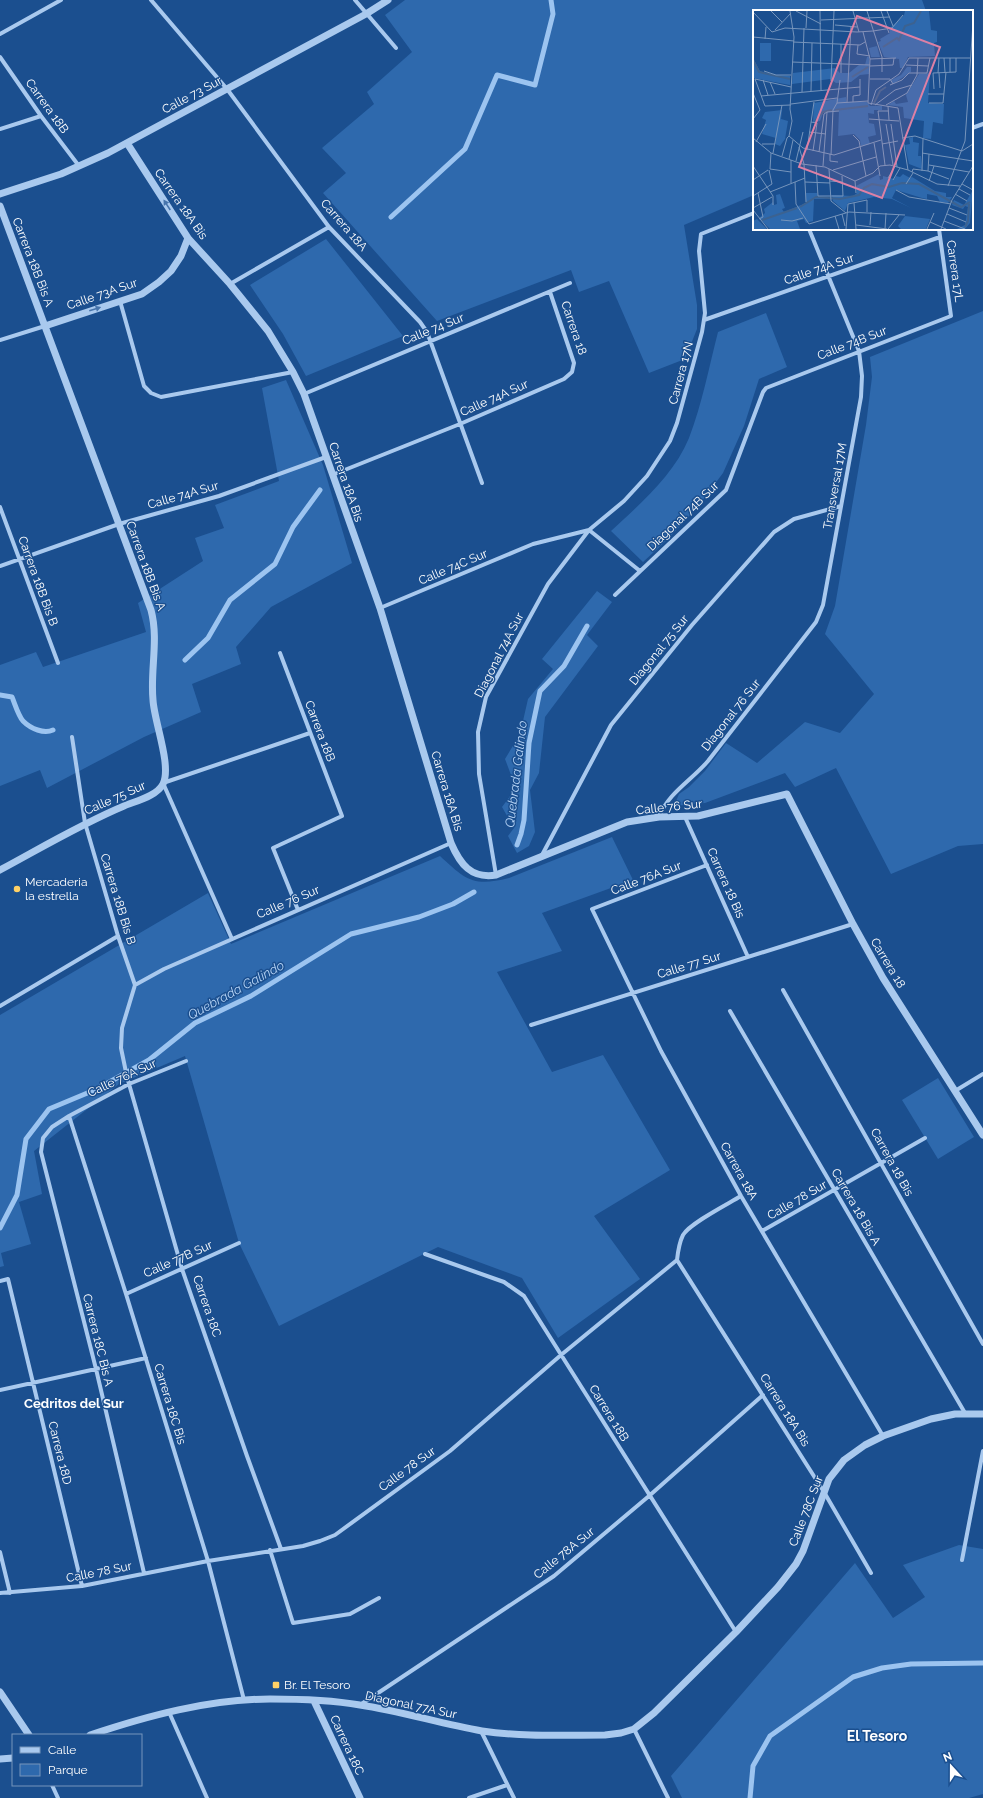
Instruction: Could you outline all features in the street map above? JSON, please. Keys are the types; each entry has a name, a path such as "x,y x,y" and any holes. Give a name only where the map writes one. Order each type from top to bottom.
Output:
{"street":[{"path":"0,34 61,0"},
{"name":"Carrera 18A","path":"151,0 227,89 329,227 420,322 430,341 482,484"},
{"path":"355,0 396,48"},
{"name":"Calle 73 Sur","path":"0,194 79,166 127,143 366,14 388,0"},
{"name":"Carrera 18B","path":"0,57 41,116 79,166"},
{"path":"0,128 41,116"},
{"path":"973,128 983,124"},
{"name":"Carrera 18A Bis","path":"127,143 188,238 230,284 268,331 293,372 304,394 380,608 451,843 459,861 466,869"},
{"name":"Carrera 18B Bis A","path":"0,206 154,620 155,647 152,688 156,722 164,757 165,774 163,784 232,938"},
{"name":"Carrera 17N","path":"624,501 647,476 670,441 683,404 704,320 705,307 699,251 702,234 753,213"},
{"path":"230,284 329,227"},
{"name":"Transversal 17M","path":"809,230 859,351 862,376 861,397 823,605 816,622"},
{"name":"Carrera 17L","path":"939,230 951,316"},
{"name":"Calle 74A Sur","path":"704,320 940,237"},
{"name":"Calle 73A Sur","path":"0,340 142,294 171,271 178,261 188,238"},
{"name":"Calle 74 Sur","path":"304,394 570,283"},
{"name":"Carrera 18","path":"550,292 574,363 572,372"},
{"path":"120,301 144,386 151,393 161,397 293,372"},
{"name":"Calle 74B Sur","path":"762,392 771,384 951,316"},
{"name":"Calle 74A Sur","path":"332,475 460,424 564,379 572,372"},
{"name":"Diagonal 74B Sur","path":"615,595 726,490 762,392"},
{"name":"Calle 74A Sur","path":"0,566 119,524 219,496 326,457"},
{"name":"Diagonal 74A Sur","path":"496,875 479,774 478,732 486,697 548,584 589,530 624,501"},
{"name":"Diagonal 75 Sur","path":"540,857 611,725 692,625 774,532 794,519 841,506"},
{"name":"Carrera 18B Bis B","path":"0,507 58,663"},
{"path":"589,530 640,571"},
{"name":"Calle 74C Sur","path":"380,608 533,544 589,530"},
{"name":"Diagonal 76 Sur","path":"659,817 668,800 708,761 816,622"},
{"name":"Carrera 18B","path":"280,652 342,816 273,848 298,910"},
{"name":"Calle 75 Sur","path":"0,870 85,823 152,794 163,784 310,733"},
{"name":"Carrera 18B Bis B","path":"72,737 85,823 118,936 135,985"},
{"name":"Carrera 18","path":"787,794 852,924 883,978 983,1135"},
{"name":"Calle 76 Sur","path":"466,869 479,875 496,875 627,822 659,817 698,816 787,794"},
{"name":"Carrera 18 Bis","path":"685,817 748,957"},
{"name":"Calle 76 Sur","path":"135,985 164,969 232,938 451,843"},
{"name":"Calle 76A Sur","path":"592,909 707,865"},
{"name":"Carrera 18A","path":"592,909 661,1051 741,1196 883,1436"},
{"name":"Calle 77 Sur","path":"532,1025 852,924"},
{"path":"0,1006 118,936"},
{"name":"Carrera 18C","path":"135,985 122,1028 121,1048 127,1077 182,1269 281,1549"},
{"name":"Carrera 18 Bis","path":"783,990 983,1344"},
{"name":"Carrera 18 Bis A","path":"730,1011 965,1413"},
{"name":"Calle 76A Sur","path":"48,1181 41,1152 43,1138 52,1127 69,1116 129,1084 186,1061"},
{"path":"955,1091 983,1074"},
{"name":"Carrera 18C Bis","path":"69,1116 146,1358 208,1561 244,1700"},
{"name":"Calle 78 Sur","path":"762,1231 925,1138"},
{"name":"Carrera 18C Bis A","path":"48,1181 96,1369 144,1573"},
{"path":"677,1260 679,1246 684,1234 695,1225 741,1196"},
{"name":"Calle 77B Sur","path":"126,1294 239,1243"},
{"name":"Carrera 18B","path":"425,1254 504,1282 515,1288 524,1296 736,1632"},
{"name":"Carrera 18A Bis","path":"677,1260 824,1492 871,1573"},
{"name":"Calle 78 Sur","path":"0,1593 82,1586 208,1561 320,1542 335,1535 450,1451 561,1355 677,1260"},
{"name":"Carrera 18D","path":"0,1281 8,1279 82,1586"},
{"path":"0,1390 146,1358"},
{"name":"Calle 78A Sur","path":"360,1705 554,1576 649,1496 763,1395"},
{"name":"Calle 78C Sur","path":"634,1728 654,1713 736,1632 778,1587 796,1564 809,1537 829,1479 844,1460 865,1444 930,1419 944,1415 965,1413 983,1414"},
{"path":"962,1560 983,1451"},
{"path":"270,1550 293,1623 350,1614 379,1598"},
{"path":"0,1552 10,1593"},
{"path":"0,1692 27,1734"},
{"name":"Diagonal 77A Sur","path":"93,1734 169,1712 244,1700 314,1701 360,1705 481,1730 504,1733 605,1735 621,1733 634,1728"},
{"name":"Carrera 18C","path":"314,1701 360,1798"},
{"path":"169,1712 206,1798"},
{"path":"634,1728 668,1798"},
{"path":"481,1730 514,1798"},
{"path":"0,1759 12,1758"},
{"path":"469,1798 507,1785"},
{"path":"52,1786 58,1798"}],"green space":[{"path":"405,0 922,0 926,10 753,10 753,195 684,225 697,305 697,329 685,359 649,373 609,281 579,292 571,270 437,321 323,193 346,173 322,148 374,104 367,92 412,52 385,15"},
{"path":"326,239 403,336 306,376 283,334 250,285"},
{"path":"983,311 983,844 958,846 891,874 836,768 795,787 785,773 705,803 674,806 679,794 689,787 705,771 726,743 757,763 805,722 840,733 874,694 825,634 835,606 866,425 872,377 870,357"},
{"path":"766,313 787,367 759,379 744,426 723,473 696,509 667,540 643,562 611,531 655,489 682,452 689,438 698,412 718,332"},
{"path":"286,380 323,465 352,563 271,607 236,647 241,664 192,684 201,712 144,737 47,788 40,770 0,786 0,665 36,652 43,667 146,632 138,603 203,561 195,538 224,528 215,505 279,481 262,388"},
{"path":"597,591 612,602 587,635 598,646 545,717 539,773 530,790 535,832 529,846 517,853 508,836 514,828 502,807 516,788 505,759 520,734 528,699 553,669 542,659"},
{"path":"612,837 633,880 542,913 562,951 497,972 552,1072 603,1055 670,1170 594,1216 640,1279 558,1338 522,1278 438,1247 279,1326 239,1243 185,1056 119,1084 34,1151 42,1194 19,1202 31,1244 1,1253 4,1266 0,1267 0,1015 208,893 231,944 440,856 464,876 478,881 497,881 509,878"},
{"path":"938,1078 974,1137 938,1159 902,1100"},
{"path":"959,1545 983,1549 983,1794 969,1798 682,1798 671,1776 855,1563 893,1618 925,1597 903,1565"}],"waterway":[{"path":"391,217 465,149 497,75 535,85 553,14 551,0"},
{"path":"185,660 208,638 230,600 275,564 293,527 320,490"},
{"name":"Quebrada Galindo","path":"517,845 524,820 529,743 540,691 564,666 587,626"},
{"path":"0,695 12,697 21,719 30,726 42,731 53,730"},
{"name":"Quebrada Galindo","path":"0,1228 17,1195 26,1139 49,1109 97,1089 149,1060 195,1023 251,996 351,934 419,917 453,904 474,892"},
{"path":"750,1798 753,1766 770,1736 853,1677 882,1668 911,1664 983,1663"}],"place":[{"name":"Mercaderia la estrella","path":"17,889"},
{"name":"Br. El Tesoro","path":"276,1685"}],"district":[{"name":"Cedritos del Sur","path":"74,1403"},
{"name":"El Tesoro","path":"877,1736"}]}
